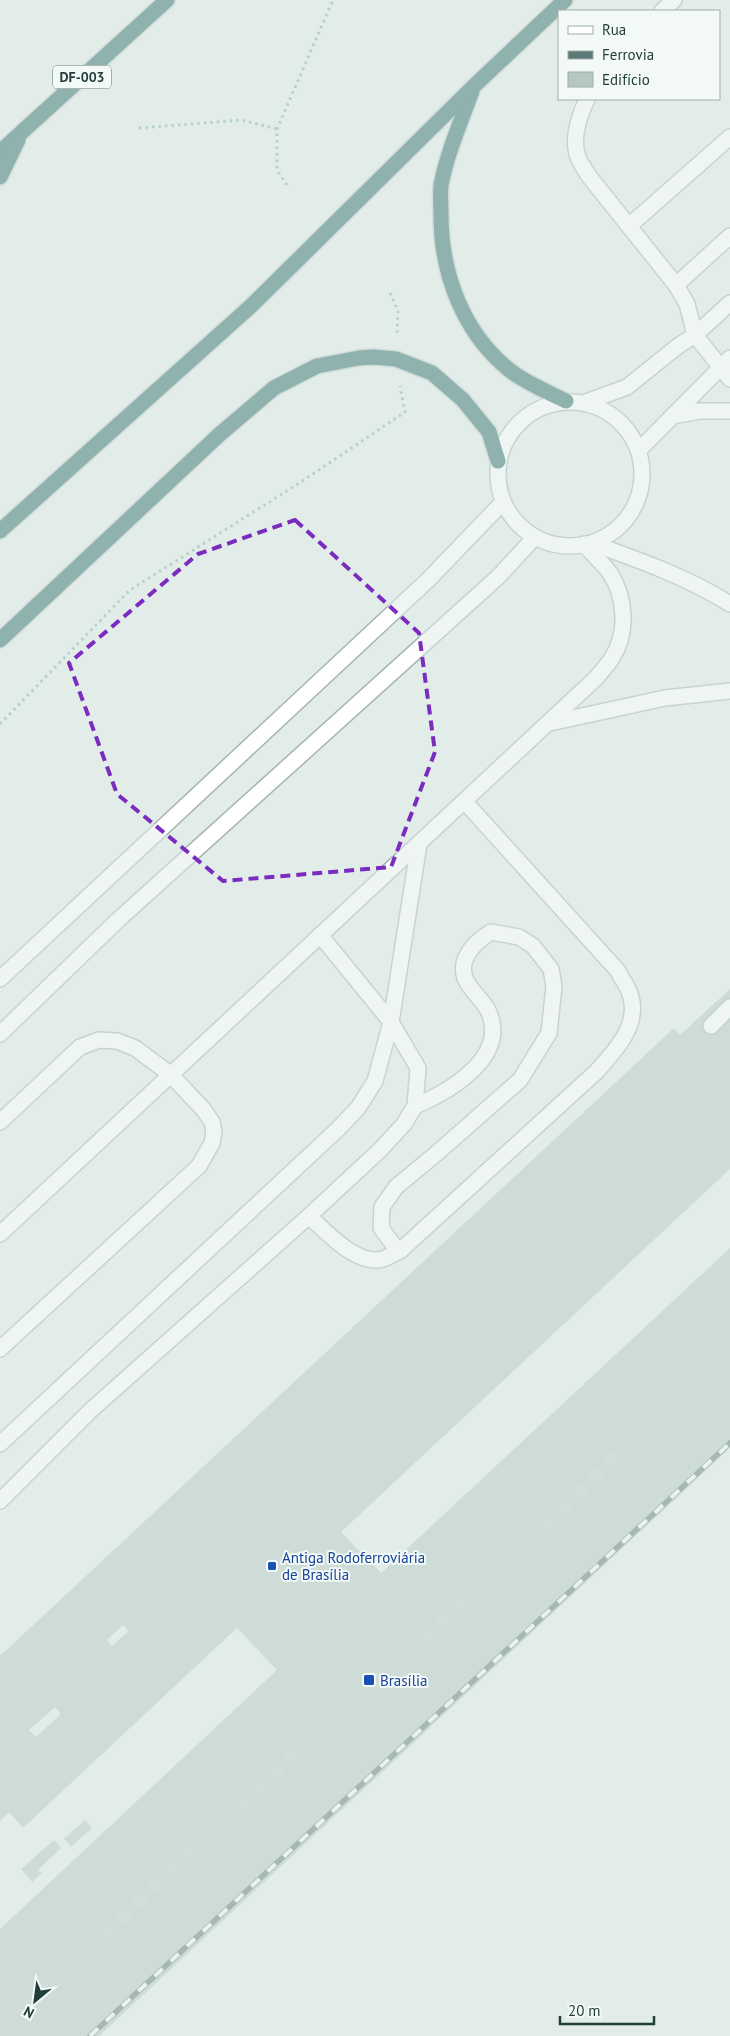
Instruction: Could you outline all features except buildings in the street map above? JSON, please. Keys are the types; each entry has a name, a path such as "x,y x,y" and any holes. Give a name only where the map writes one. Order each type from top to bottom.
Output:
{"highway":[{"path":"142,23 151,0"},
{"name":"DF-003","path":"0,152 168,0"},
{"path":"0,531 252,306 474,86 565,0"},
{"path":"474,86 451,149 441,186 442,246 453,294 479,339 494,356 513,372 566,401"},
{"path":"0,177 22,131"},
{"path":"0,640 169,480 274,388 317,366 358,358 396,359 432,373 463,400 489,432 498,461"}],"lane":[{"path":"663,10 674,0"},
{"path":"587,100 578,121 575,136 577,156 588,174 676,285 687,304 695,335 725,363 730,379"},
{"path":"629,226 730,137"},
{"path":"676,285 730,236"},
{"path":"586,402 627,387 678,346 695,335 730,303"},
{"path":"639,450 725,363"},
{"path":"566,401 586,402 610,413 630,433 639,450 643,469 642,489 635,507 624,523 609,535 588,544 572,546 546,542 528,533 513,519 503,502 497,482 498,461 503,443 514,426 529,413 546,404 566,401"},
{"path":"672,416 700,411 730,410"},
{"path":"0,979 428,580 503,502"},
{"path":"0,1034 118,920 498,577 535,537"},
{"path":"588,544 666,570 710,591 730,604"},
{"path":"0,1234 595,679 612,658 621,638 624,620 620,592 610,572 588,544"},
{"path":"550,723 665,698 730,691"},
{"path":"309,1216 337,1243 362,1258 381,1260 401,1250 596,1072 621,1042 628,1029 633,1008 629,992 618,971 465,802"},
{"path":"0,1444 358,1108 375,1082 391,1022 419,844"},
{"path":"401,1250 395,1248 381,1228 382,1207 388,1196 520,1080 549,1033 554,986 551,969 534,946 519,937 491,932 474,944 464,963 465,977 472,990 485,1003 491,1017 494,1033 492,1043 483,1058 464,1076 439,1096 415,1106"},
{"path":"0,1501 90,1411 309,1216 380,1150 404,1124 415,1106 418,1068 391,1022 320,935"},
{"path":"711,1026 730,1007"},
{"path":"0,1122 80,1047 99,1040 117,1041 135,1048 170,1074 212,1122 214,1132 212,1143 199,1166 0,1349"}],"path":[{"path":"287,185 277,170 277,129 333,0"},
{"path":"140,128 241,120 277,129"},
{"path":"0,724 130,590 301,482 405,412 396,359 398,311 390,293"}],"highlighted area":[{"path":"295,520 419,633 435,752 391,867 223,881 117,794 69,663 198,554"}],"tunnel":[{"path":"0,2029 730,1353"}],"railway":[{"path":"90,2036 730,1443"}],"place":[{"name":"Antiga Rodoferroviária de Brasília","path":"272,1566"},
{"name":"Brasília","path":"369,1680"}]}
